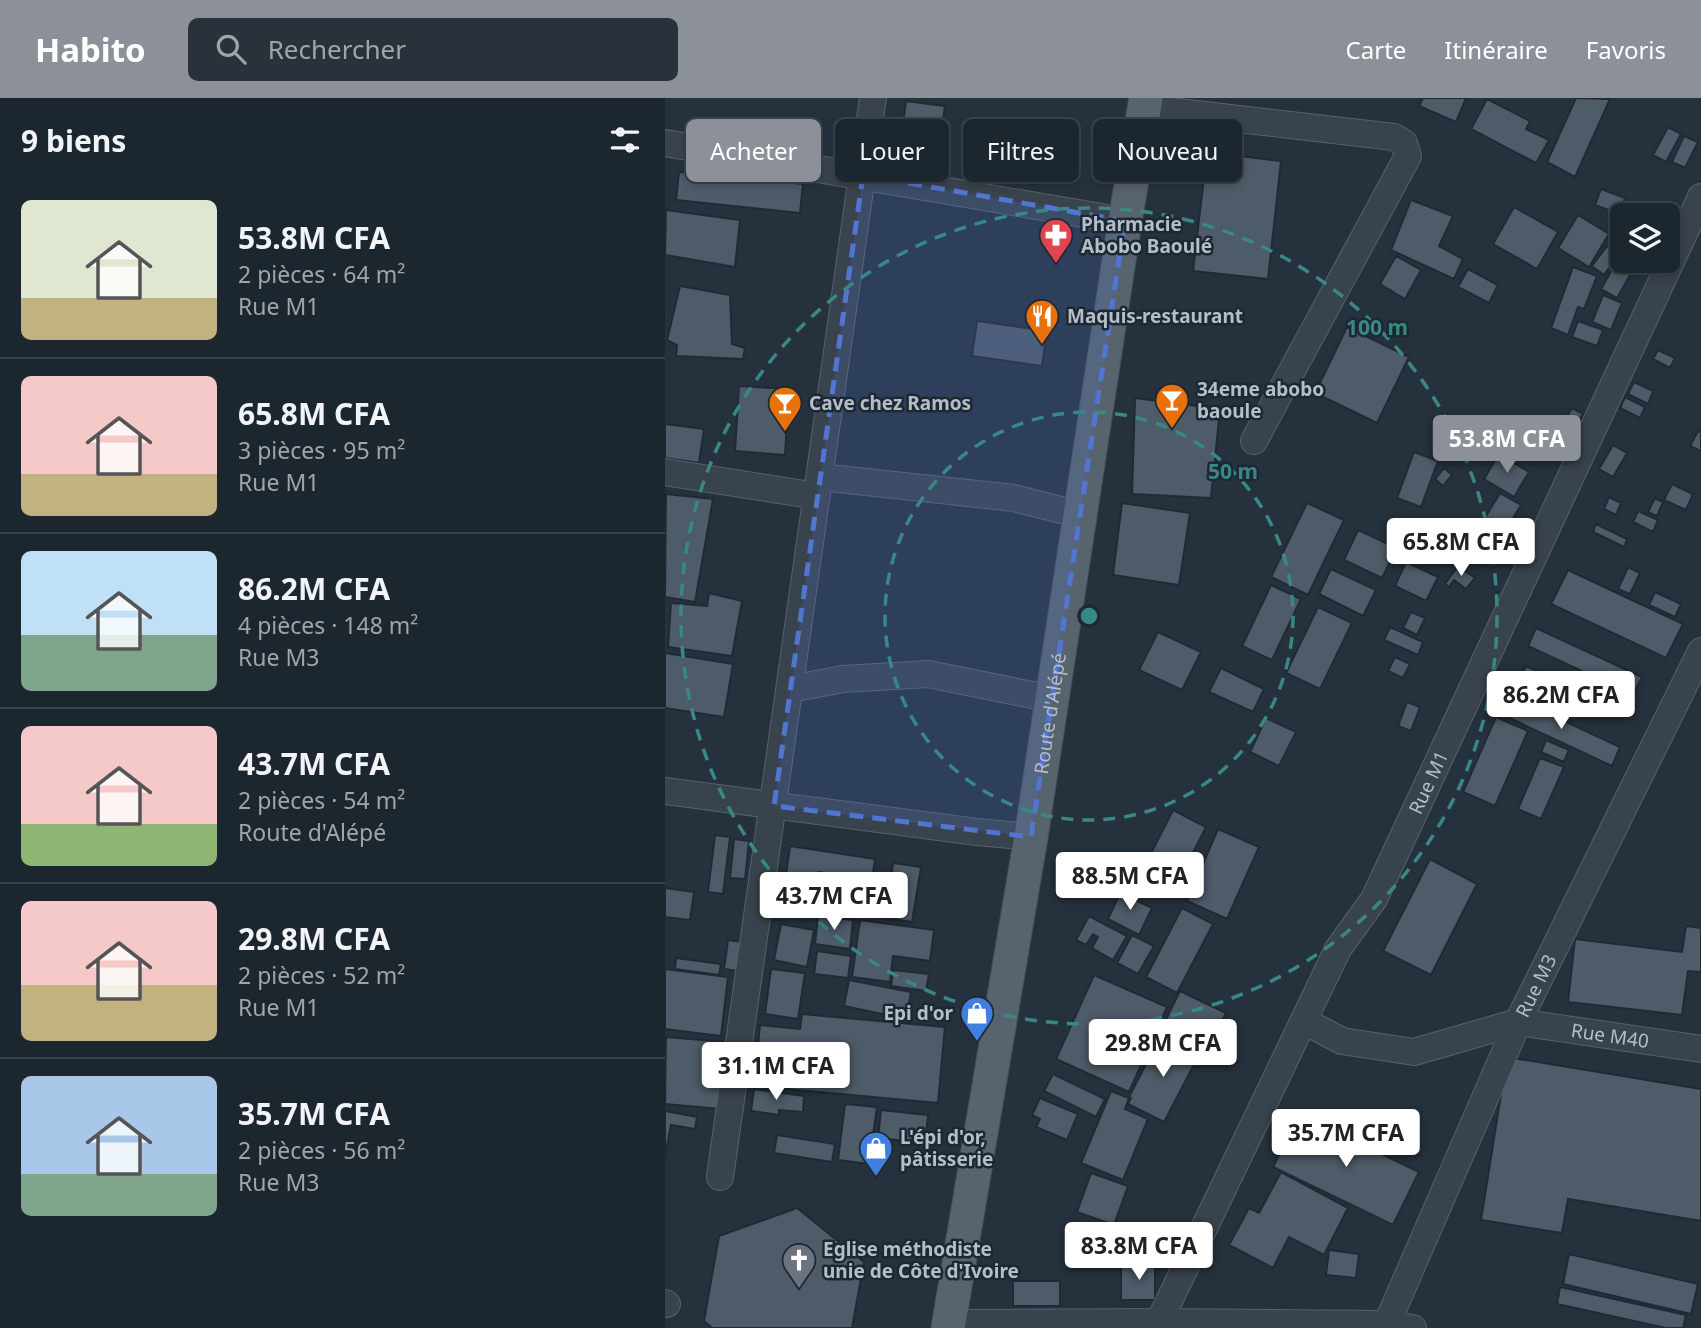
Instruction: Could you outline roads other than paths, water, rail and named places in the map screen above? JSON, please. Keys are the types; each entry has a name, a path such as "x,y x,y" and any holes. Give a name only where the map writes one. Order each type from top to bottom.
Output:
{"main road":[{"name":"Route d'Alépé","path":"949,1326 1031,837 1145,103"}],"street":[{"path":"870,119 873,98"},
{"path":"1145,103 1394,137 1403,142 1408,156 1254,441"},
{"path":"665,144 835,171"},
{"path":"720,1177 862,182"},
{"path":"904,182 1125,220"},
{"name":"Rue M1","path":"1159,1322 1338,949 1374,899 1701,197"},
{"path":"665,472 818,486 1014,498 1081,515"},
{"name":"Rue M3","path":"1385,1326 1518,1022 1701,651"},
{"path":"790,689 843,679 928,674 1052,699"},
{"path":"665,792 1031,837"},
{"path":"1304,1021 1342,1041 1414,1052 1518,1022"},
{"name":"Rue M40","path":"1518,1022 1701,1049"},
{"path":"949,1326 1159,1322 1413,1328"}],"place":[{"name":"Pharmacie Abobo Baoulé","path":"1056,265"},
{"name":"Maquis-restaurant","path":"1042,346"},
{"name":"34eme abobo baoule","path":"1172,430"},
{"name":"Cave chez Ramos","path":"785,433"},
{"name":"Epi d'or","path":"977,1043"},
{"name":"L'épi d'or, pâtisserie","path":"876,1178"},
{"name":"Eglise méthodiste unie de Côte d'Ivoire","path":"799,1290"}]}
